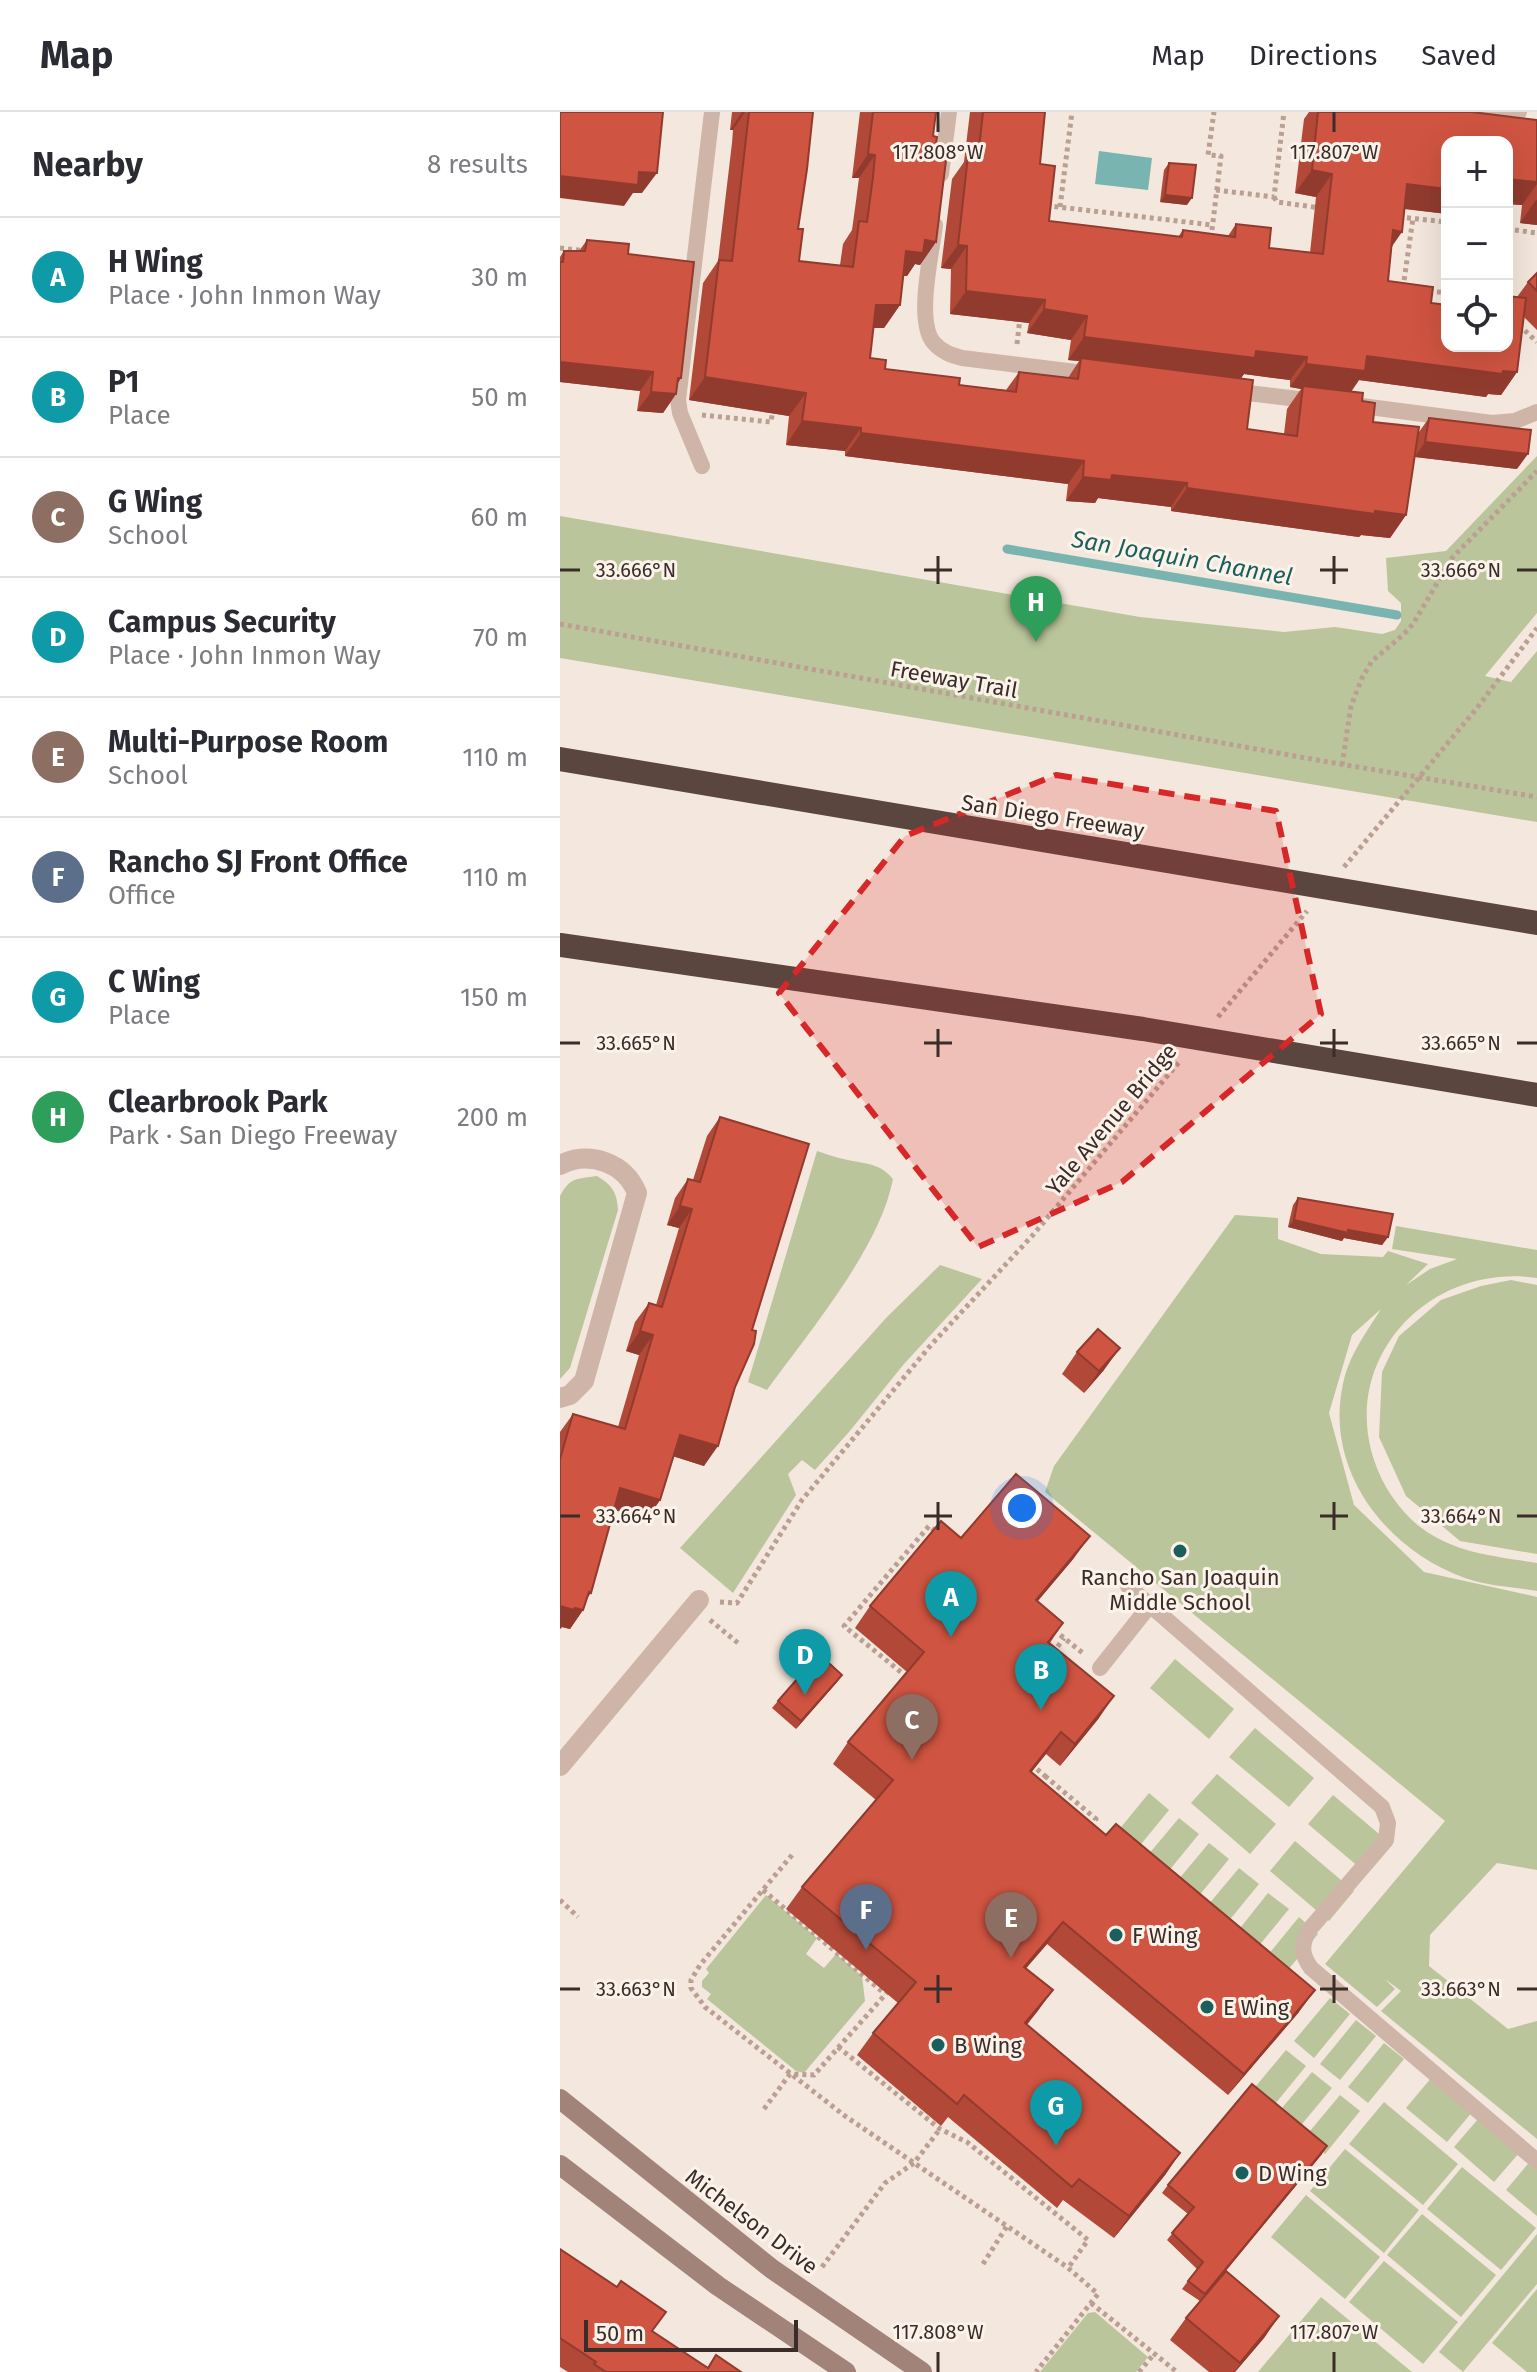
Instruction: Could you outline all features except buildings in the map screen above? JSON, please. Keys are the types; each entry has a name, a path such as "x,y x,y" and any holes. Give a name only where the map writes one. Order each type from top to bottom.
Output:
{"highway":[{"name":"San Diego Freeway","path":"560,759 1537,923"},
{"path":"560,945 1143,1029 1537,1095"}],"main road":[{"name":"Michelson Drive","path":"560,2099 772,2269 922,2372"},
{"path":"560,2165 718,2286 846,2372"}],"street":[{"path":"560,1165 570,1160 591,1159 621,1168 632,1180 637,1193 584,1381 570,1395 560,1398"},
{"path":"560,1766 699,1600"}],"lane":[{"path":"702,466 680,413 678,400 712,112"},
{"path":"949,112 926,304 926,326 932,342 945,352 962,358 1102,375"},
{"path":"1474,117 1497,118 1519,112"},
{"path":"1212,388 1492,423 1515,421 1537,412"},
{"path":"1128,1586 1382,1807 1386,1815 1386,1840 1309,1930 1303,1941 1304,1959 1537,2161"},
{"path":"1100,1668 1150,1605"}],"path":[{"path":"1060,207 1072,112"},
{"path":"1210,240 1221,156 1208,155 1214,112"},
{"path":"1284,112 1274,197 1277,202 1322,208"},
{"path":"1216,190 1274,197"},
{"path":"1396,294 1404,288 1419,204"},
{"path":"1041,213 1050,206 1212,225"},
{"path":"1398,217 1441,221"},
{"path":"1513,230 1537,233"},
{"path":"560,248 590,252"},
{"path":"1418,289 1441,292"},
{"path":"1014,364 1022,306"},
{"path":"1514,319 1537,342"},
{"path":"1519,339 1520,325"},
{"path":"680,413 771,422 773,407"},
{"path":"1342,765 1351,706 1372,661 1413,624 1452,558 1537,471"},
{"name":"Freeway Trail","path":"560,624 1342,765 1537,797"},
{"path":"1336,876 1477,708 1537,628"},
{"path":"1214,1020 1316,900"},
{"name":"Yale Avenue Bridge","path":"699,1600 737,1603 802,1500 931,1345 1032,1236 1184,1056"},
{"path":"916,1684 844,1626 929,1526 940,1535"},
{"path":"1053,1629 1100,1668"},
{"path":"722,1631 738,1643"},
{"path":"1046,1662 1064,1638"},
{"path":"1024,1758 1096,1819 1083,1836"},
{"path":"1031,1793 1045,1776"},
{"path":"792,1855 700,1965 691,1980 691,1988 705,2007 790,2074 1067,2268 1098,2294 1036,2372"},
{"path":"763,1890 885,1994"},
{"path":"560,1900 578,1917"},
{"path":"790,2074 814,2075 895,1983"},
{"path":"838,2047 940,2129 967,2142 1088,2240 1067,2268"},
{"path":"764,2109 790,2074"},
{"path":"822,2267 885,2183 914,2163 940,2129"},
{"path":"983,2264 1007,2226"},
{"path":"1091,2303 1177,2372"},
{"path":"1139,2372 1154,2354"}],"highlighted area":[{"path":"1056,775 1276,811 1321,1014 1122,1182 978,1247 779,993 905,836"}],"green space":[{"path":"1537,456 1537,613 1485,676 1511,682 1537,651 1537,822 560,658 560,516 1140,617 1284,632 1335,627 1382,634 1395,630 1401,621 1401,603 1388,591 1386,558 1446,551"},
{"path":"817,1151 872,1165 893,1179 886,1205 858,1261 767,1390 748,1382"},
{"path":"597,1176 613,1190 618,1210 570,1368 560,1379 560,1196 571,1182"},
{"path":"1235,1215 1278,1218 1278,1239 1321,1254 1383,1257 1388,1251 1428,1264 1406,1285 1430,1269 1457,1259 1392,1249 1396,1226 1537,1250 1537,1278 1494,1278 1455,1288 1421,1308 1394,1335 1376,1368 1367,1406 1370,1446 1386,1487 1406,1514 1432,1535 1456,1547 1537,1563 1537,1591 1473,1581 1436,1565 1410,1548 1387,1527 1367,1503 1352,1476 1343,1447 1340,1416 1343,1384 1349,1363 1381,1309 1352,1335 1329,1413 1354,1505 1424,1572 1537,1597 1537,1870 1497,1863 1430,1935 1429,1966 1508,2029 1537,2021 1537,2139 1381,2011 1401,1991 1385,1979 1395,1989 1377,2007 1325,1964 1445,1821 1045,1492 1054,1466"},
{"path":"940,1265 982,1279 904,1364 815,1470 802,1460 788,1474 796,1495 733,1593 680,1548 886,1318"},
{"path":"1511,1280 1537,1285 1537,1554 1460,1541 1406,1496 1379,1437 1382,1372 1399,1336 1441,1300 1481,1286"},
{"path":"1175,1659 1234,1709 1209,1739 1150,1688"},
{"path":"1255,1728 1314,1778 1289,1807 1229,1757"},
{"path":"1217,1774 1276,1824 1250,1854 1191,1803"},
{"path":"1149,1793 1169,1810 1133,1854 1113,1837"},
{"path":"1333,1795 1392,1845 1367,1874 1308,1824"},
{"path":"1179,1818 1199,1834 1163,1878 1143,1861"},
{"path":"1295,1841 1354,1891 1329,1921 1270,1871"},
{"path":"1209,1843 1229,1859 1193,1903 1173,1886"},
{"path":"1239,1868 1259,1884 1223,1928 1203,1911"},
{"path":"1268,1893 1289,1909 1253,1953 1233,1937"},
{"path":"766,1895 817,1938 806,1954 824,1968 836,1954 862,1976 865,2001 804,2073 796,2071 707,1999 711,1994 702,1987 702,1981 709,1973 706,1969"},
{"path":"1299,1917 1318,1934 1282,1977 1263,1961"},
{"path":"1330,1998 1350,2014 1314,2058 1294,2041"},
{"path":"1356,2020 1376,2036 1340,2080 1320,2064"},
{"path":"1384,2043 1404,2059 1368,2103 1348,2087"},
{"path":"1286,2050 1306,2066 1271,2109 1251,2092"},
{"path":"1437,2071 1478,2105 1447,2142 1406,2108"},
{"path":"1312,2072 1332,2088 1297,2130 1277,2114"},
{"path":"1340,2095 1360,2111 1325,2154 1305,2137"},
{"path":"1384,2102 1458,2164 1423,2205 1349,2144"},
{"path":"1485,2111 1526,2145 1494,2182 1454,2147"},
{"path":"1345,2149 1419,2210 1384,2253 1310,2191"},
{"path":"1537,2153 1537,2216 1506,2190"},
{"path":"1462,2167 1536,2228 1501,2270 1427,2209"},
{"path":"1306,2195 1380,2257 1345,2299 1271,2237"},
{"path":"1422,2214 1496,2275 1461,2317 1387,2255"},
{"path":"1537,2234 1537,2284 1463,2372 1439,2352"},
{"path":"1384,2261 1458,2322 1423,2364 1349,2302"},
{"path":"1537,2289 1537,2372 1527,2372 1492,2343"},
{"path":"1321,2297 1412,2372 1258,2372"},
{"path":"1095,2312 1148,2357 1136,2372 1040,2372 1088,2313"}],"water":[{"path":"1099,151 1152,158 1148,190 1095,184"}],"waterway":[{"name":"San Joaquin Channel","path":"1007,549 1397,615"}],"place":[{"name":"Clearbrook Park","path":"1036,642"},
{"name":"Rancho San Joaquin Middle School","path":"1180,1551"},
{"name":"H Wing","path":"951,1637"},
{"name":"Campus Security","path":"805,1695"},
{"name":"P1","path":"1041,1710"},
{"name":"G Wing","path":"912,1760"},
{"name":"F Wing","path":"1116,1935"},
{"name":"Rancho SJ Front Office","path":"866,1950"},
{"name":"Multi-Purpose Room","path":"1011,1958"},
{"name":"E Wing","path":"1207,2007"},
{"name":"B Wing","path":"938,2045"},
{"name":"C Wing","path":"1056,2146"},
{"name":"D Wing","path":"1242,2173"}]}
